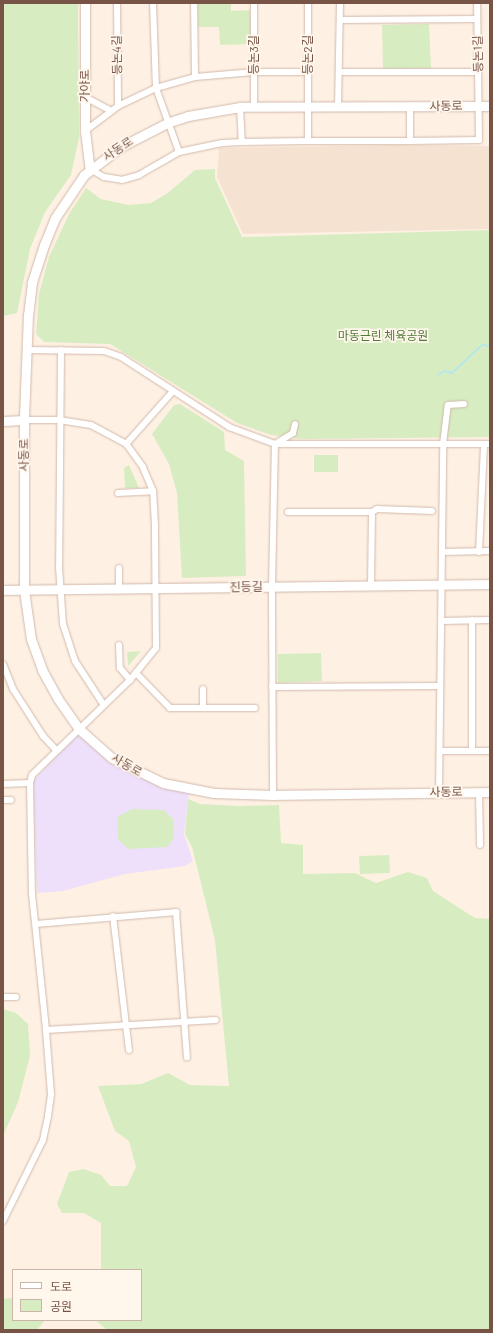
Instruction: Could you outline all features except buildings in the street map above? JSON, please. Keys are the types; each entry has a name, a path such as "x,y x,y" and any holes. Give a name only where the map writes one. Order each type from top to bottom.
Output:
{"street":[{"name":"가야로","path":"84,3 85,132 90,169"},
{"name":"등논4길","path":"117,3 118,106"},
{"path":"153,3 156,88 179,152"},
{"path":"194,3 194,77"},
{"name":"등논3길","path":"254,3 254,107"},
{"name":"등논2길","path":"308,3 308,141"},
{"path":"338,107 340,3"},
{"name":"등논1길","path":"410,141 479,140 477,3"},
{"path":"340,20 477,20"},
{"path":"85,132 118,106 156,88 194,77 254,72 308,72"},
{"path":"339,72 478,72"},
{"path":"85,98 111,111"},
{"name":"사동로","path":"490,106 308,106 240,108 188,116 169,122 122,146 90,169 73,188 55,218 44,246 32,283 26,350 24,420 24,590 30,633 42,670 78,728 112,758 163,783 214,793 273,795 490,792"},
{"path":"90,169 104,177 122,180 139,175 179,152 222,143 410,141 410,107"},
{"path":"240,108 242,142"},
{"path":"26,350 104,351 121,357 229,428 276,444 487,444 479,552"},
{"path":"61,350 60,589 63,624 75,661 103,704"},
{"path":"126,444 173,391"},
{"path":"439,792 443,444 448,405 464,404"},
{"path":"3,421 60,420 91,425 126,444 143,467 152,490 156,588 156,648 130,680 78,728 32,775 30,783 32,894 46,1030 50,1094 48,1116 43,1140 3,1221"},
{"path":"276,444 293,433 295,424"},
{"path":"273,795 272,586 276,444"},
{"path":"118,493 152,490"},
{"path":"288,512 372,512 377,509 432,511"},
{"path":"371,585 372,512"},
{"path":"442,552 490,551"},
{"path":"119,568 119,588"},
{"name":"진등길","path":"3,590 490,584"},
{"path":"441,620 490,620"},
{"path":"472,620 472,751"},
{"path":"119,645 120,668 130,680"},
{"path":"3,664 20,701 56,750"},
{"path":"136,673 170,708 255,708"},
{"path":"272,688 440,686"},
{"path":"203,689 203,708"},
{"path":"440,751 490,751"},
{"path":"3,784 30,783"},
{"path":"479,792 480,845"},
{"path":"3,800 12,800"},
{"path":"36,924 113,916 176,912 187,1058"},
{"path":"113,916 129,1050"},
{"path":"3,997 16,997"},
{"path":"46,1030 216,1020"}],"shaded area":[{"path":"395,145 490,146 490,229 243,234 217,177 219,148"},
{"path":"78,733 113,765 189,793 184,834 193,861 185,866 125,874 63,891 37,893 33,781"}],"green space":[{"path":"3,3 78,3 79,138 71,175 45,212 30,249 17,313 3,316"},
{"path":"198,3 231,3 231,11 250,10 251,44 220,45 219,27 198,27"},
{"path":"429,24 431,68 383,69 382,25"},
{"name":"마동근린 체육공원","path":"215,169 215,178 242,237 490,230 490,437 304,439 271,435 237,423 110,344 44,342 36,334 39,294 49,257 69,214 86,188 101,199 129,205 151,203 169,192 195,170"},
{"path":"180,404 224,432 225,450 244,461 246,576 182,578 177,493 169,464 152,434 174,405"},
{"path":"314,455 338,455 338,472 314,472"},
{"path":"129,465 139,488 125,488 124,468"},
{"path":"141,651 128,666 127,652"},
{"path":"321,653 322,681 278,683 278,654"},
{"path":"188,799 200,804 239,806 279,805 281,843 303,845 303,874 355,873 376,883 408,872 427,878 433,891 475,918 490,919 490,1330 107,1330 96,1321 142,1321 142,1269 101,1269 101,1223 84,1213 62,1213 57,1204 69,1172 84,1169 101,1175 110,1186 127,1186 136,1167 129,1141 115,1131 98,1086 141,1084 168,1073 190,1085 229,1086 215,940 192,847 185,834"},
{"path":"132,809 164,810 173,819 174,838 167,847 128,849 118,839 117,817"},
{"path":"389,855 390,873 360,874 359,856"},
{"path":"3,1009 16,1013 28,1024 30,1056 18,1102 3,1136"},
{"path":"12,1298 12,1321 44,1321 37,1330 3,1330 3,1299"}],"waterway":[{"path":"438,375 445,371 452,373 482,345 490,346"}]}
